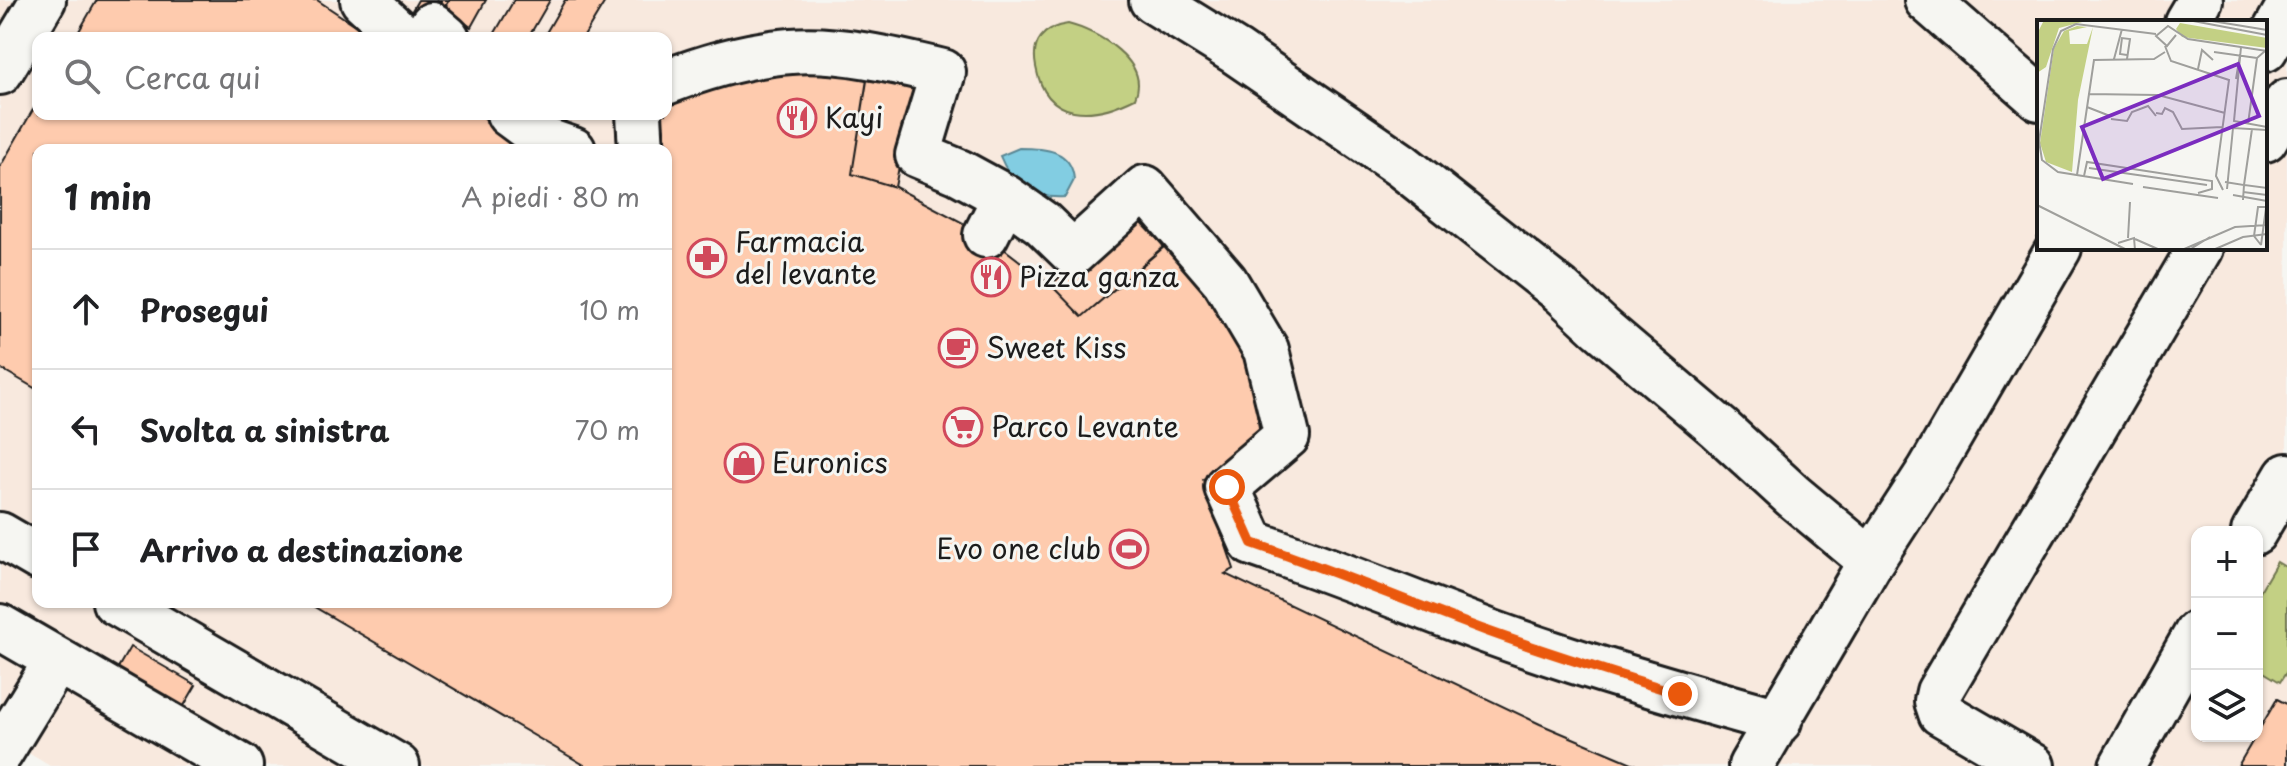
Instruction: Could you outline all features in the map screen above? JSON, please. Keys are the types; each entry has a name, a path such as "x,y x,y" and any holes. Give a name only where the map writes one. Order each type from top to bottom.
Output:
{"street":[{"path":"0,72 43,0"},
{"path":"363,0 419,21"},
{"path":"1152,0 1236,52 1401,165 1561,291 1871,561"},
{"path":"1927,0 2037,96"},
{"path":"2188,20 2200,0"},
{"path":"2267,45 2287,10"},
{"path":"672,80 704,67 792,51 870,56 943,72 918,155 959,172 996,216 1042,223 1073,253 1145,188 1225,281 1266,350 1287,436 1217,488 1252,543 1581,664 1779,721"},
{"path":"2267,136 2287,102"},
{"path":"517,120 544,140 556,144"},
{"path":"639,120 641,144"},
{"path":"1751,766 1871,561 1930,470 2058,250"},
{"path":"2032,766 1941,713 1937,701 1939,692 2199,250"},
{"path":"2258,526 2287,476"},
{"path":"0,535 32,554"},
{"path":"125,608 397,766"},
{"path":"0,627 240,766"},
{"path":"2122,766 2191,644"},
{"path":"0,753 57,660"},
{"path":"0,760 10,766"}],"shaded area":[{"path":"0,0 2287,0 2287,766 50,766 0,736"}],"green space":[{"path":"1068,24 1106,41 1128,61 1138,85 1135,98 1088,112 1061,107 1050,98 1041,85 1035,50 1046,32"},
{"path":"2277,562 2287,568 2287,671 2280,682 2263,672 2263,586"}],"water":[{"path":"1019,148 1055,152 1068,162 1074,180 1065,197 1044,196 1026,188 1010,174 1000,156"}],"building":[{"path":"97,0 317,0 365,32 78,32"},
{"path":"418,0 449,0 444,8 406,32 399,32"},
{"path":"449,0 486,0 471,27 444,8"},
{"path":"514,0 550,0 531,32 495,32"},
{"path":"565,0 606,0 587,32 546,32"},
{"name":"Parco Levante","path":"870,62 852,174 895,187 986,235 1051,285 1082,317 1171,241 1208,285 1241,346 1256,404 1262,451 1203,479 1234,569 1225,574 1540,724 1639,766 586,766 316,608 672,608 672,144 667,144 662,120 672,120 672,92 707,79"},
{"path":"868,73 915,86 895,187 852,174"},
{"path":"32,111 32,120 487,120 521,144 32,144 32,387 0,368 0,167"},
{"path":"1131,212 1164,246 1082,317 1051,285"},
{"path":"130,647 196,685 181,711 115,673"},
{"path":"2277,699 2287,704 2287,766 2238,766 2252,742 2263,742 2263,723"}],"place":[{"name":"Kayi","path":"797,118"},
{"name":"Farmacia del levante","path":"707,258"},
{"name":"Pizza ganza","path":"991,277"},
{"name":"Sweet Kiss","path":"958,348"},
{"name":"Parco Levante","path":"963,427"},
{"name":"Euronics","path":"744,463"},
{"name":"Evo one club","path":"1129,549"}],"route":[{"path":"1227,487 1252,543 1581,664 1680,694"}]}
